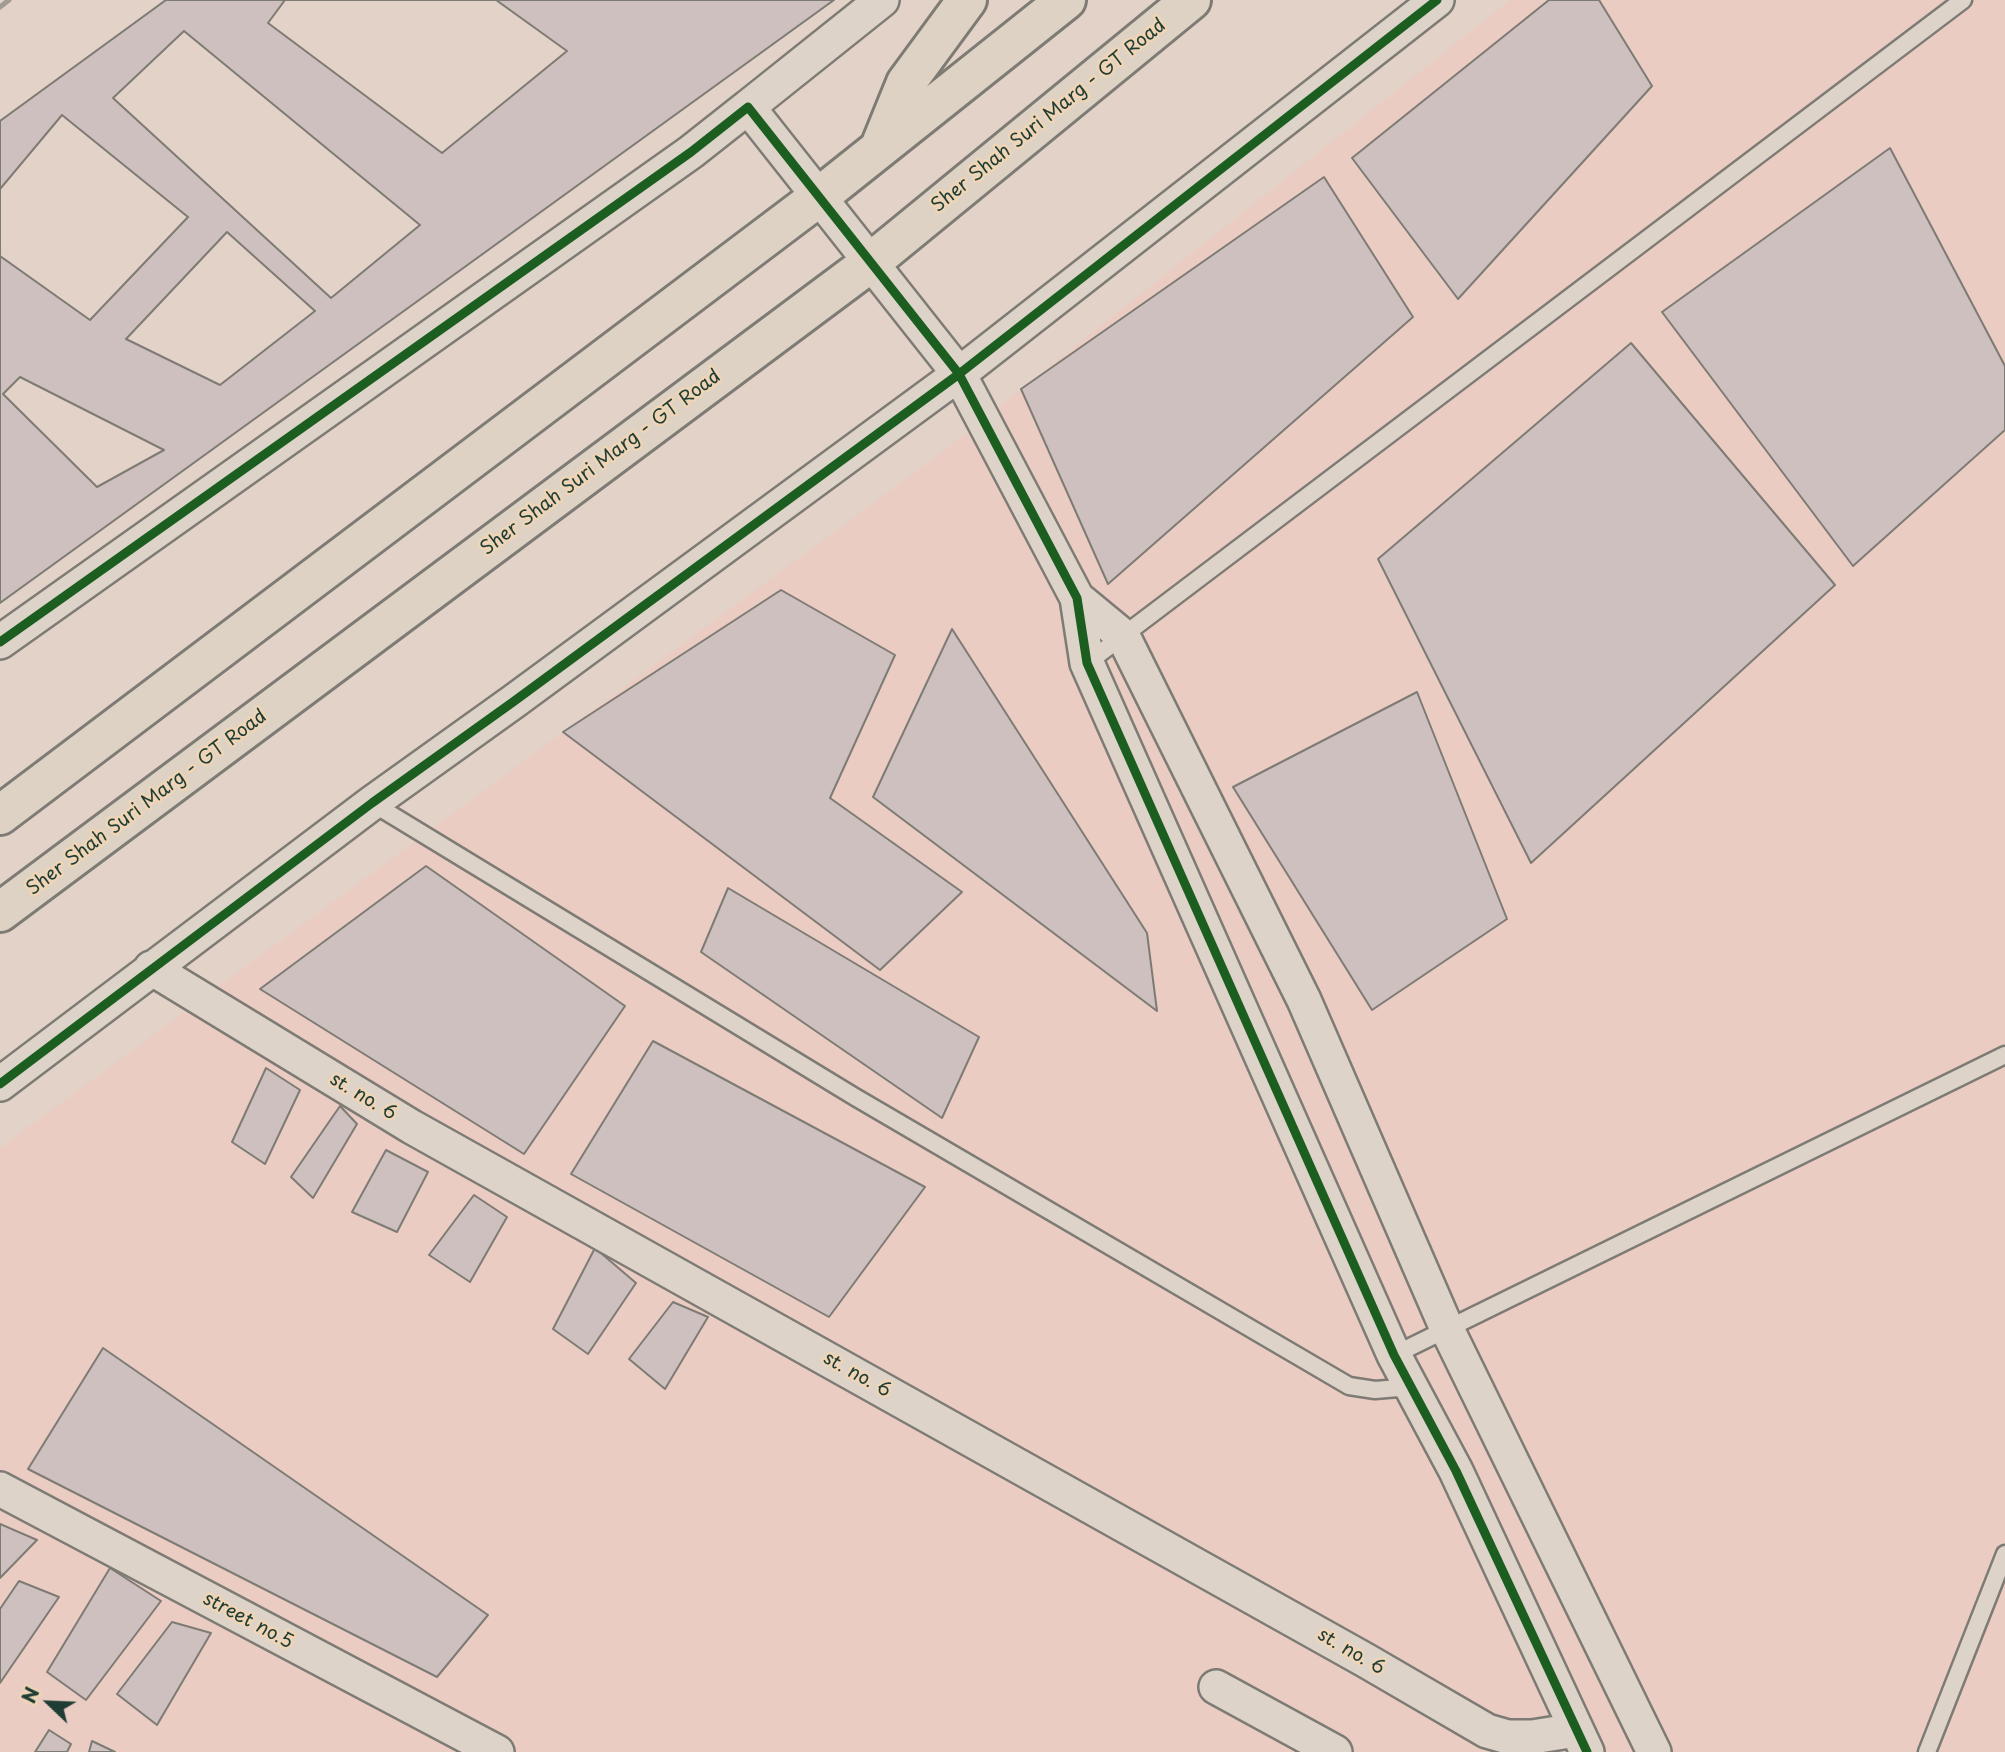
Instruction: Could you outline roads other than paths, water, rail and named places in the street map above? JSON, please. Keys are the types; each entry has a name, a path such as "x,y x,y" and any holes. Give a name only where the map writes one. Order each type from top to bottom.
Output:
{"main road":[{"path":"879,149 906,83 967,0"},
{"path":"0,815 820,196 1066,0"},
{"name":"Sher Shah Suri Marg - GT Road","path":"0,912 870,263 1191,0"}],"street":[{"path":"0,642 691,152 882,0"},
{"path":"0,1084 372,803 959,374 1437,0"},
{"path":"748,107 959,374 1077,598 1087,663 1394,1355 1456,1471 1581,1741"},
{"path":"1077,598 1123,636 1304,1000 1447,1329 1654,1752"},
{"name":"st. no. 6","path":"151,968 412,1127 1329,1639 1487,1731 1508,1737 1581,1741"},
{"name":"street no.5","path":"0,1489 497,1752"},
{"path":"1216,1687 1335,1752"}],"lane":[{"path":"1087,663 1963,0"},
{"path":"372,803 855,1097 1349,1385 1375,1390 1411,1387"},
{"path":"1394,1355 2005,1055"},
{"path":"1927,1752 2005,1554"}],"railway":[{"path":"0,7 9,0"}]}
